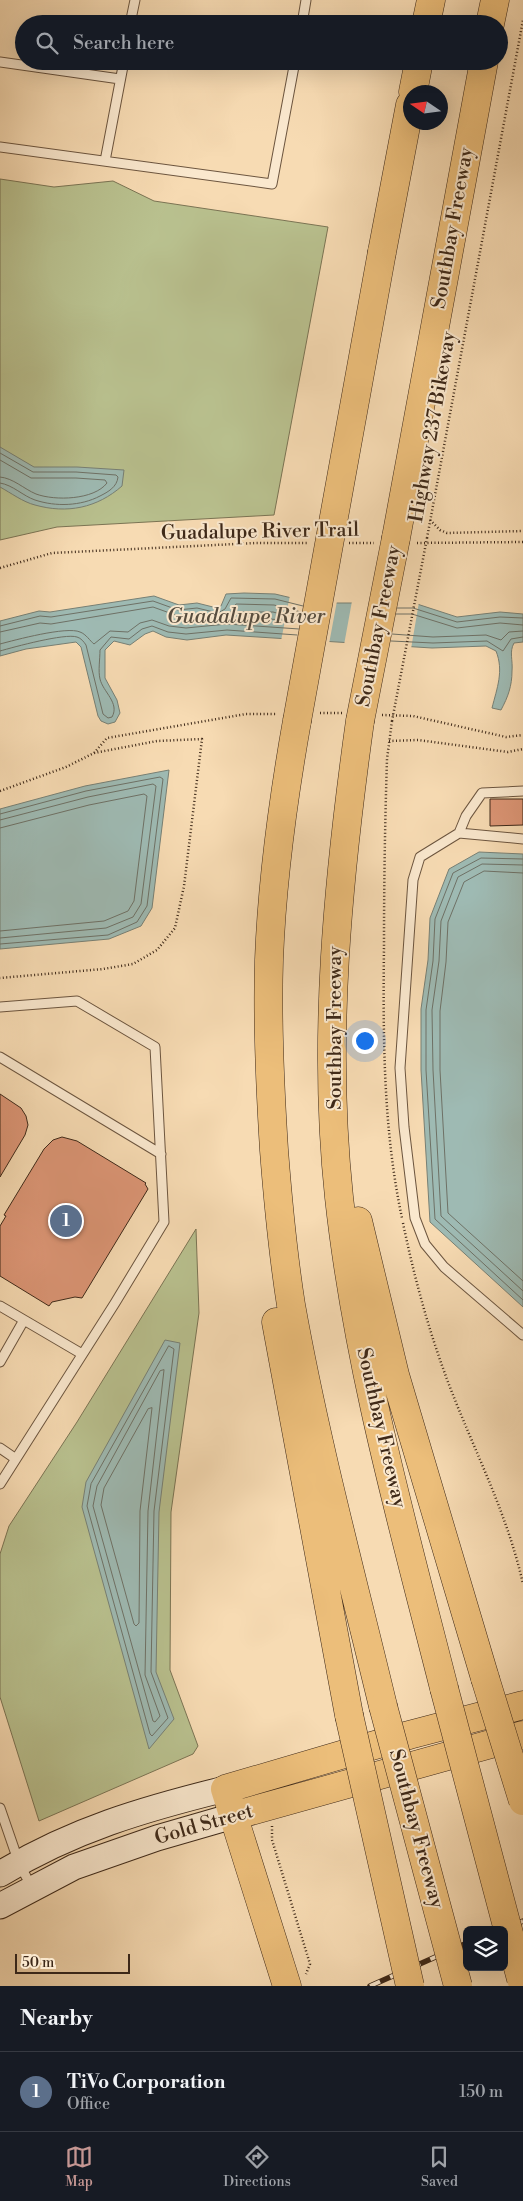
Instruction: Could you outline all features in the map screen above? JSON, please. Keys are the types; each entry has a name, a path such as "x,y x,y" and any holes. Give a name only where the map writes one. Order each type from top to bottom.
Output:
{"main road":[{"path":"428,15 431,0"},
{"path":"492,15 495,0"},
{"path":"414,85 417,70"},
{"name":"Southbay Freeway","path":"482,70 397,541 360,721 346,819 337,917 332,1011 339,1196 352,1294 372,1400 444,1688 522,1982"},
{"name":"Southbay Freeway","path":"405,130 297,721 280,828 271,917 268,1013 271,1103 278,1206 291,1303 313,1418 383,1706 458,1986"},
{"path":"334,1102 357,1215 394,1375 523,1801"},
{"path":"271,1103 258,1164 266,1246 286,1384 349,1715 410,1986"},
{"name":"Gold Street","path":"10,1868 64,1840 148,1808 226,1789 409,1735 523,1705"},
{"name":"Gold Street","path":"0,1906 74,1867 116,1851 233,1816 523,1736"},
{"path":"226,1789 233,1816 295,1983"}],"lane":[{"path":"132,15 135,0"},
{"path":"304,15 306,0"},
{"path":"0,62 15,64"},
{"path":"56,70 120,79"},
{"path":"105,161 122,70"},
{"path":"0,147 272,184 293,70"},
{"path":"523,791 482,792 466,816 459,833 420,857 413,880 400,1068 404,1127 415,1218 425,1244 444,1267 523,1334"},
{"path":"459,833 523,839"},
{"path":"0,1008 77,1001 155,1046 164,1222 0,1484"},
{"path":"0,1057 160,1154"},
{"path":"0,1306 82,1354"},
{"path":"0,1362 24,1320"},
{"path":"0,1448 16,1459"},
{"path":"1,1814 10,1868 32,1888"}],"path":[{"name":"Highway 237 Bikeway","path":"392,721 523,20"},
{"path":"430,520 440,530 447,533 523,531"},
{"name":"Guadalupe River Trail","path":"344,543 397,541 523,542"},
{"name":"Guadalupe River Trail","path":"0,568 52,553 256,543 314,543"},
{"path":"0,792 66,766 94,752 157,741 202,739 182,895 175,928 157,950 132,964 103,969 0,978"},
{"path":"389,740 418,740 508,752 523,750"},
{"path":"272,1823 272,1840 310,1964 295,1983"}],"green space":[{"path":"0,179 54,187 113,181 154,201 328,227 274,515 57,527 0,540"},
{"path":"196,1229 199,1313 171,1512 170,1670 198,1746 193,1754 39,1821 0,1697 0,1554 9,1526 77,1422"}],"water":[{"path":"0,447 34,467 124,470 122,486 102,500 81,507 59,509 31,504 0,487"},
{"name":"Guadalupe River","path":"226,594 275,594 313,603 414,603 457,617 500,612 523,614 523,642 514,643 511,653 511,682 508,696 501,710 492,708 500,673 496,651 486,646 432,648 226,635 187,640 166,637 153,631 145,634 130,645 114,641 105,650 105,678 117,700 120,713 115,722 108,724 101,721 98,716 81,647 76,642 26,649 0,656 0,621 39,611 50,612 154,596 179,605 197,603 217,608 221,606"},
{"path":"169,770 152,908 141,926 109,939 0,949 0,809 85,786"},
{"path":"479,852 523,854 523,1307 430,1222 421,1070 421,1009 428,960 430,918 449,869"},
{"path":"165,1340 180,1343 159,1512 156,1672 174,1719 149,1749 82,1507 86,1482"}],"pier":[{"path":"290,595 313,601 337,601 329,644 281,641"},
{"path":"352,601 419,602 411,649 344,645"}],"building":[{"path":"490,799 523,799 523,825 490,826"},
{"path":"0,1094 21,1108 26,1116 28,1125 25,1135 0,1177"},
{"path":"62,1137 77,1141 146,1183 148,1189 82,1298 75,1297 52,1302 49,1306 0,1276 0,1226 6,1216 4,1215 44,1149 53,1140"}],"railway":[{"path":"508,1927 523,1921"},
{"path":"370,1986 463,1945"}],"place":[{"name":"TiVo Corporation","path":"66,1221"}]}
